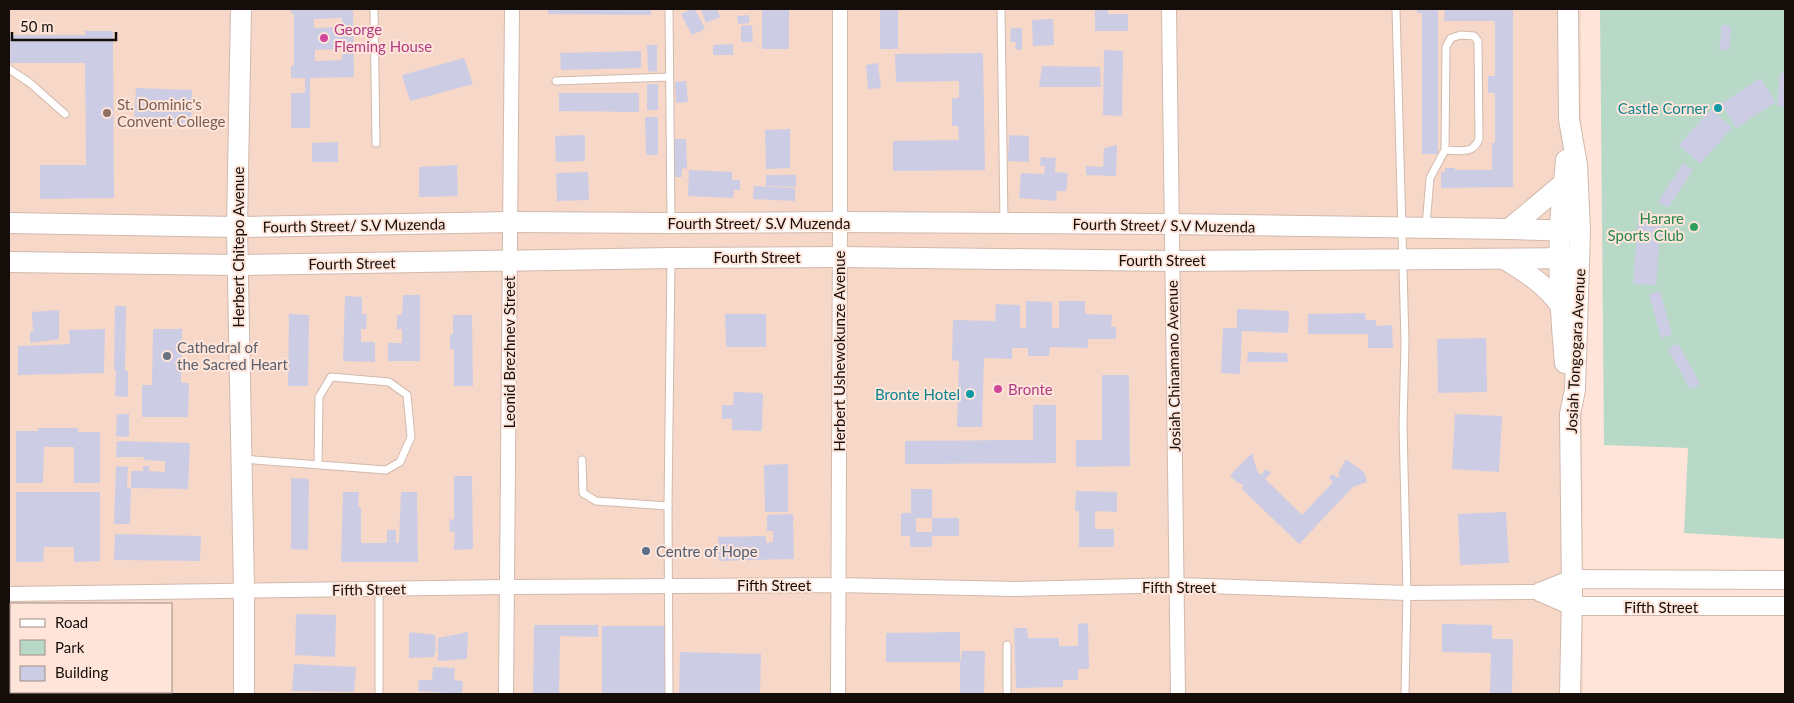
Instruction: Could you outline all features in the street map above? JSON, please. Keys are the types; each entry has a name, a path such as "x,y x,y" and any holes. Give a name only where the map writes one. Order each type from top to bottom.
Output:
{"main road":[{"name":"Herbert Chitepo Avenue","path":"241,9 237,265 242,459 244,694"},
{"name":"Josiah Tongogara Avenue","path":"1568,9 1569,118 1577,165 1580,231 1575,390 1570,414 1572,579 1570,694"},
{"path":"1569,118 1559,258 1560,305 1570,414"},
{"path":"1510,229 1564,183"},
{"name":"Fourth Street/ S.V Muzenda","path":"9,223 237,227 510,222 840,222 1510,229"},
{"path":"1510,229 1580,231"},
{"name":"Fourth Street","path":"9,262 237,265 840,257 1172,261 1579,258"},
{"path":"1506,260 1541,283 1552,293 1560,305"}],"street":[{"name":"Leonid Brezhnev Street","path":"506,694 512,9"},
{"name":"Herbert Ushewokunze Avenue","path":"838,694 840,9"},
{"name":"Josiah Chinamano Avenue","path":"1168,9 1178,585 1178,694"},
{"name":"Fifth Street","path":"9,594 669,585 838,585 1015,589 1178,585 1407,593 1540,592 1572,579 1785,580"},
{"name":"Fifth Street","path":"1540,592 1572,606 1785,606"}],"lane":[{"path":"374,9 376,143"},
{"path":"669,9 671,223"},
{"path":"1001,9 1004,224"},
{"path":"1396,9 1404,260 1403,424 1407,593 1405,694"},
{"path":"1426,229 1430,178 1445,150 1446,47 1450,38 1461,35 1474,36 1478,41 1479,139 1476,147 1472,150 1445,150"},
{"path":"9,70 30,83 65,114"},
{"path":"556,82 669,77"},
{"path":"669,694 668,506 671,258"},
{"path":"242,459 318,465 386,470 400,462 412,437 407,395 389,382 331,377 319,397 318,465"},
{"path":"582,460 583,493 596,501 668,506"},
{"path":"379,589 380,694"},
{"path":"1006,694 1007,645"}],"shaded area":[{"path":"9,9 1581,9 1583,694 9,694"}],"green space":[{"name":"Harare Sports Club","path":"1600,9 1785,9 1785,539 1684,533 1688,448 1604,445"}],"building":[{"name":"George Fleming House","path":"291,9 353,9 354,77 310,78 310,128 291,128 291,93 305,93 305,78 291,78 291,66 294,66 294,14 291,14","holes":["342,18 342,27 314,28 314,19","342,49 342,60 315,61 315,50"]},
{"path":"548,9 651,9 651,15 548,14"},
{"path":"695,9 705,29 692,35 681,14"},
{"path":"701,9 717,9 720,17 706,23"},
{"path":"762,9 789,9 789,49 762,49"},
{"path":"880,9 898,9 898,49 880,49"},
{"path":"1095,9 1108,9 1108,14 1128,14 1128,31 1095,31"},
{"path":"1417,9 1438,9 1438,154 1422,154 1422,13 1417,13"},
{"path":"1445,9 1513,9 1513,187 1441,188 1441,172 1445,172 1445,168 1455,168 1455,170 1492,170 1492,143 1495,143 1495,93 1488,93 1488,76 1495,76 1495,21 1444,21"},
{"path":"749,15 749,23 738,24 737,16"},
{"path":"1053,19 1054,45 1033,46 1032,20"},
{"path":"752,25 753,42 741,42 741,26"},
{"path":"1722,25 1731,26 1729,50 1719,49"},
{"path":"1011,28 1022,28 1022,50 1015,49 1016,42 1010,42"},
{"path":"85,31 113,31 114,198 40,199 40,165 86,165 85,63 9,63 9,35 85,35"},
{"path":"733,44 733,55 713,55 713,45"},
{"path":"647,45 657,45 657,71 648,72"},
{"path":"1104,50 1123,51 1122,116 1103,115"},
{"path":"641,51 641,68 561,70 560,53"},
{"path":"983,53 985,170 893,171 893,141 959,140 958,126 952,126 952,98 959,98 959,81 896,82 895,54"},
{"path":"464,58 473,84 410,101 402,75"},
{"path":"878,63 881,88 868,89 866,65"},
{"path":"1042,66 1100,67 1101,87 1039,87"},
{"path":"1780,73 1785,73 1785,107 1777,106"},
{"path":"1760,78 1776,102 1736,128 1721,104"},
{"path":"686,81 688,102 676,103 675,82"},
{"path":"647,84 658,84 658,110 647,110"},
{"path":"136,88 192,90 191,125 134,123"},
{"path":"559,93 639,93 639,112 559,111"},
{"path":"1711,109 1732,128 1700,164 1679,145"},
{"path":"645,117 658,117 658,155 646,155"},
{"path":"790,129 790,168 766,169 765,130"},
{"path":"585,135 585,161 556,162 555,136"},
{"path":"1009,135 1029,136 1029,162 1008,161"},
{"path":"674,139 686,139 687,169 682,168 682,177 674,177"},
{"path":"338,142 338,162 312,162 312,143"},
{"path":"1117,145 1116,176 1086,175 1086,166 1103,167 1104,148"},
{"path":"1041,157 1056,158 1055,172 1068,173 1066,191 1057,191 1056,201 1019,198 1021,173 1044,174 1045,166 1040,166"},
{"path":"1683,163 1693,170 1668,208 1658,202"},
{"path":"457,165 458,196 419,197 419,167"},
{"path":"689,170 732,172 732,180 740,180 740,190 734,190 733,198 688,196"},
{"path":"588,172 589,200 557,201 556,173"},
{"path":"766,175 796,175 796,187 766,186"},
{"path":"754,186 795,188 795,201 753,199"},
{"path":"1638,219 1661,221 1656,285 1633,284"},
{"path":"1660,291 1672,335 1661,338 1649,294"},
{"path":"403,295 420,295 420,361 388,361 388,343 402,343 402,329 397,329 397,315 402,315"},
{"path":"345,296 362,297 362,314 367,314 366,329 361,329 361,342 375,342 375,362 343,361"},
{"name":"Bronte Hotel","path":"1026,301 1052,302 1052,328 1059,328 1059,301 1085,301 1085,314 1112,315 1111,327 1116,327 1116,339 1088,339 1088,348 1050,347 1049,356 1028,356 1028,348 1012,348 1012,359 984,358 982,427 957,427 959,361 952,360 953,320 995,321 996,304 1020,305 1020,328 1026,328"},
{"path":"115,306 126,306 125,371 128,371 128,397 115,396"},
{"path":"1237,309 1289,311 1288,333 1242,331 1240,374 1221,373 1223,328 1237,328"},
{"path":"59,310 59,339 30,343 30,332 33,331 32,312"},
{"path":"1365,313 1366,320 1376,320 1376,326 1392,325 1393,348 1368,348 1368,334 1308,334 1308,314"},
{"path":"289,314 309,315 308,386 288,386"},
{"path":"725,314 766,314 766,347 726,347"},
{"path":"453,315 472,315 473,386 454,386 454,349 450,349 450,334 453,334"},
{"path":"105,329 104,373 18,375 18,346 70,344 69,330"},
{"name":"Cathedral of the Sacred Heart","path":"153,329 182,329 181,383 189,383 188,417 142,417 142,385 152,385"},
{"path":"1486,338 1487,392 1438,393 1437,339"},
{"path":"1678,343 1700,384 1690,389 1668,349"},
{"path":"1248,352 1287,353 1288,362 1247,362"},
{"path":"1102,375 1129,375 1130,466 1076,467 1076,440 1102,440"},
{"path":"734,392 763,393 762,431 732,430 732,419 722,419 722,405 733,405"},
{"name":"Bronte Hotel","path":"1033,405 1056,405 1056,463 905,464 905,441 1033,440"},
{"path":"117,414 129,414 129,437 116,436"},
{"path":"1455,414 1502,416 1499,472 1452,469"},
{"path":"38,428 78,428 78,432 100,432 100,483 74,483 74,447 44,447 43,483 16,483 16,431 38,431"},
{"path":"117,441 190,443 188,489 131,488 131,471 143,471 143,466 149,466 149,471 165,472 165,461 143,460 144,457 116,457"},
{"path":"1252,453 1257,471 1261,475 1266,469 1271,473 1265,479 1302,515 1333,482 1329,478 1333,474 1337,478 1340,475 1338,473 1346,459 1364,472 1367,482 1353,487 1299,544 1241,488 1244,485 1235,481 1230,475"},
{"path":"788,464 788,512 765,512 764,465"},
{"path":"116,466 128,467 127,487 131,488 130,524 114,524"},
{"path":"454,476 472,476 473,549 454,550 455,532 450,532 449,519 454,520"},
{"path":"291,478 309,479 308,550 291,549"},
{"path":"911,489 932,489 932,518 959,518 959,536 932,536 932,547 910,547 910,536 901,536 901,513 911,513","holes":["916,518 932,518 932,532 916,532"]},
{"path":"1076,491 1117,492 1117,512 1095,511 1095,529 1114,529 1114,547 1079,547 1079,511 1075,511"},
{"path":"16,492 100,492 100,561 74,562 74,547 44,547 43,562 16,562"},
{"path":"343,492 359,492 358,507 361,507 361,543 387,543 387,530 396,530 396,543 399,543 401,492 417,492 418,562 341,562"},
{"path":"1506,512 1509,563 1460,565 1458,514"},
{"path":"793,514 794,559 719,561 718,537 766,536 766,543 773,542 773,531 767,531 767,515"},
{"path":"115,534 201,536 200,561 114,560"},
{"path":"296,614 336,615 335,657 295,655"},
{"path":"1088,623 1089,669 1078,669 1078,680 1063,680 1063,687 1016,688 1014,628 1027,628 1028,638 1059,638 1059,646 1078,646 1078,624"},
{"path":"1442,624 1492,625 1492,639 1513,639 1512,694 1490,694 1491,653 1442,652"},
{"path":"534,625 598,625 598,637 560,636 559,694 533,694"},
{"path":"602,626 665,626 665,694 602,694"},
{"path":"409,632 435,635 436,648 434,657 409,658"},
{"path":"468,632 467,659 438,661 438,638"},
{"path":"960,632 960,662 886,662 886,633"},
{"path":"962,651 985,651 984,694 960,694"},
{"path":"680,652 761,654 760,694 679,694"},
{"path":"294,664 356,667 354,692 292,691"},
{"path":"433,667 455,668 454,680 463,681 462,694 418,691 419,680 432,680"}],"place":[{"name":"George Fleming House","path":"324,38"},
{"name":"Castle Corner","path":"1718,108"},
{"name":"St. Dominic's Convent College","path":"107,113"},
{"name":"Harare Sports Club","path":"1694,227"},
{"name":"Cathedral of the Sacred Heart","path":"167,356"},
{"name":"Bronte","path":"998,389"},
{"name":"Bronte Hotel","path":"970,394"},
{"name":"Centre of Hope","path":"646,551"}]}
